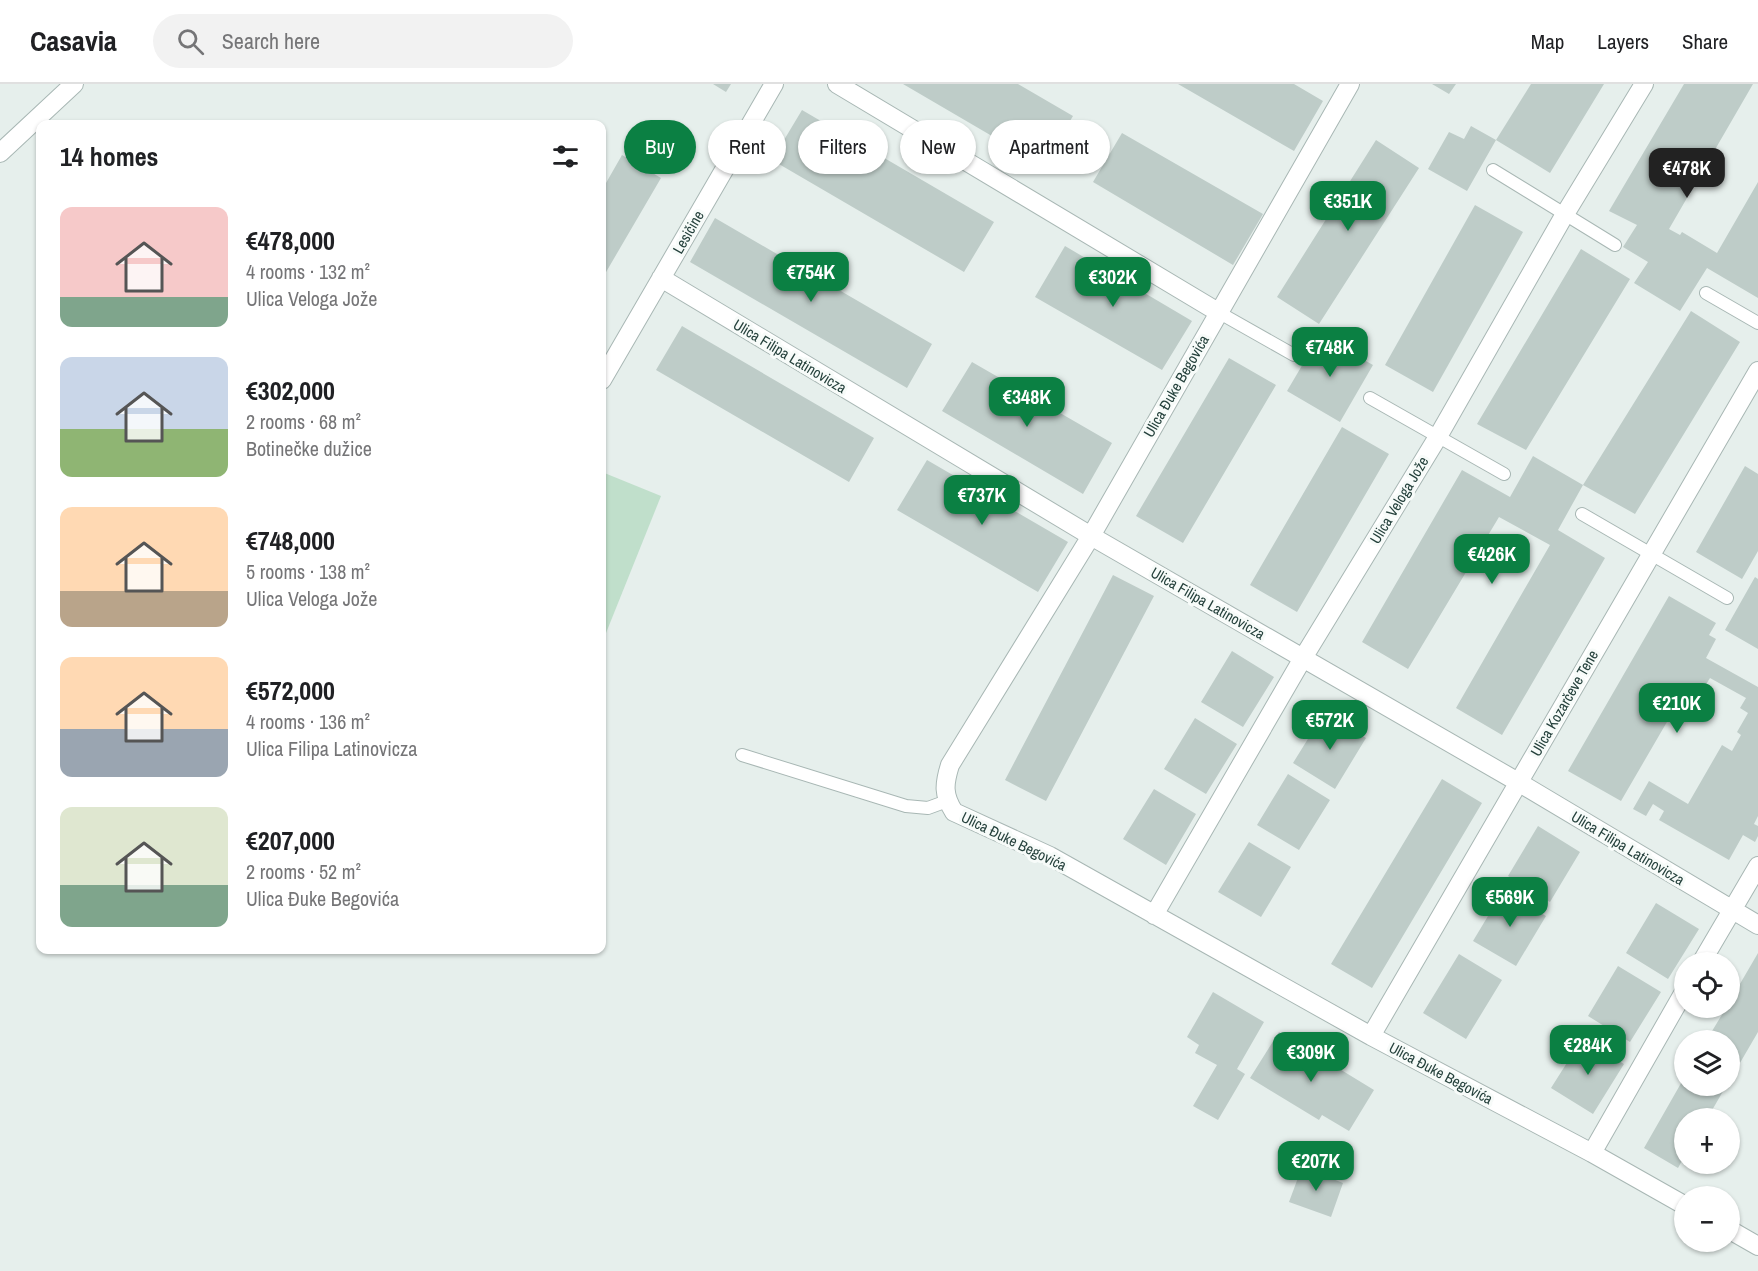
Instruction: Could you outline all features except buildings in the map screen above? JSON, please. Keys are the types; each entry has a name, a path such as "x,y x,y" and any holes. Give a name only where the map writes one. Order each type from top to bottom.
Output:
{"street":[{"path":"0,153 74,84"},
{"name":"Lesičine","path":"606,373 774,84"},
{"path":"837,84 1218,312"},
{"name":"Ulica Đuke Begovića","path":"1348,84 1091,536 950,765 944,789 947,801 954,812 1050,856 1371,1036 1592,1153 1674,1199"},
{"name":"Ulica Veloga Jože","path":"1154,915 1303,658 1438,436 1565,214 1644,84"},
{"name":"Ulica Filipa Latinovicza","path":"661,278 1091,536 1518,782 1758,925"},
{"name":"Ulica Kozarčeve Tene","path":"1371,1036 1758,371"},
{"path":"1707,952 1758,866"},
{"path":"1592,1153 1674,1010"},
{"path":"1740,1236 1758,1246"}],"lane":[{"path":"1494,170 1615,245"},
{"path":"1706,293 1758,323"},
{"path":"1218,312 1294,355"},
{"path":"1370,398 1504,474"},
{"path":"1582,514 1727,598"},
{"path":"742,754 906,806 928,808 947,801"}],"green space":[{"path":"606,474 661,496 606,633"}]}
